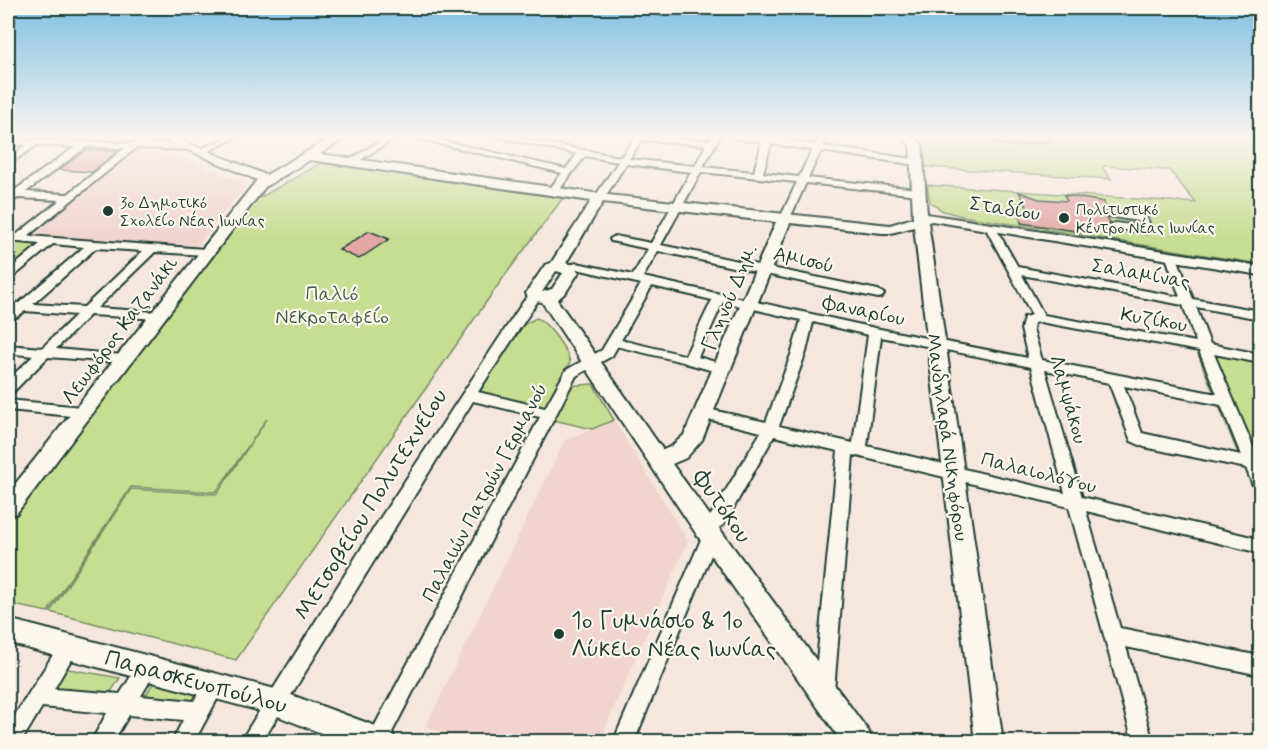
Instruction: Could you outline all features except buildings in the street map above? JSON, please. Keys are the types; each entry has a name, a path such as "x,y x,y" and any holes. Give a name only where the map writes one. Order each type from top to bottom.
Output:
{"street":[{"path":"10,197 47,171"},
{"path":"13,238 102,171"},
{"path":"246,171 265,179 281,171"},
{"path":"413,171 599,198 890,229 921,218"},
{"path":"553,191 568,172 563,171"},
{"path":"542,298 556,295 571,272 562,267 599,198 617,171"},
{"name":"Παλαιών Πατρών Γερμανού","path":"379,741 549,414 574,370 607,353 614,342 642,281 653,248 697,171"},
{"path":"708,171 918,192"},
{"path":"758,176 759,171"},
{"name":"Γληνού Δημ.","path":"659,461 687,447 704,413 748,304 807,171"},
{"name":"Μανδηλαρά Νικηφόρου","path":"917,171 935,344 989,741"},
{"name":"Λεωφόρος Καζανάκι","path":"8,508 205,252 265,179"},
{"path":"10,197 69,197"},
{"path":"1112,214 1142,218 1147,230 1115,226"},
{"name":"Σταδίου","path":"921,218 934,218 1260,271"},
{"path":"990,227 1040,318"},
{"path":"13,238 205,252"},
{"name":"Αμισού","path":"615,240 878,294"},
{"path":"8,276 50,241"},
{"path":"8,319 94,244"},
{"path":"8,388 151,249"},
{"path":"1172,257 1188,302 1210,349 1226,400 1256,471"},
{"name":"Φαναρίου","path":"562,267 577,266 876,332 1226,400"},
{"name":"Σαλαμίνας","path":"1014,270 1260,315"},
{"name":"Φυτόκου","path":"542,298 592,361 708,532 859,741"},
{"name":"Μετσοβείου Πολυτεχνείου","path":"250,741 387,522 527,305 542,298"},
{"path":"719,298 690,360 722,368"},
{"path":"8,306 156,316"},
{"path":"623,741 708,532 723,511 770,430 799,352 808,317"},
{"name":"Λαμψάκου","path":"1040,318 1032,317 1026,324 1143,741"},
{"name":"Κυζίκου","path":"1040,318 1260,358"},
{"path":"824,692 853,449 876,332"},
{"path":"8,349 123,360"},
{"path":"1210,349 1260,368"},
{"path":"1115,380 1136,436 1144,441 1256,471"},
{"path":"470,395 549,414"},
{"path":"8,405 82,412"},
{"name":"Παλαιολόγου","path":"704,413 1260,546"},
{"name":"Παρασκευοπούλου","path":"8,631 275,702 379,741"},
{"path":"1114,636 1260,666"},
{"path":"9,741 70,646"},
{"path":"101,741 148,667"},
{"path":"182,741 214,685"},
{"name":"Παρασκευοπούλου","path":"36,697 199,711"}],"lane":[{"path":"614,342 690,360"}],"shaded area":[{"path":"109,171 215,171 247,184 196,247 30,235"},
{"name":"1ο Γυμνάσιο & 1ο Λύκειο Νέας Ιωνίας","path":"614,420 688,541 599,741 461,741 426,726 565,440"}],"green space":[{"name":"Παλιό Νεκροταφείο","path":"307,171 376,171 563,198 503,278 236,660 50,612 131,489 217,494 267,419 216,492 131,487 48,612 8,604 8,523 252,202"},
{"path":"987,171 1105,171 1111,179"},
{"path":"1170,171 1260,171 1260,264 962,216 943,211 930,202 927,185 1196,203"},
{"path":"8,241 41,243 18,261 8,260"},
{"path":"536,318 541,320 556,337 570,362 545,409 479,393 521,326"},
{"path":"1195,347 1260,359 1260,469 1243,466"},
{"path":"593,384 614,420 592,429 549,419 567,386"},
{"path":"63,668 120,678 108,696 47,690"},
{"path":"153,683 200,695 195,704 144,699"}],"place":[{"name":"3ο Δημοτικό Σχολείο Νέας Ιωνίας","path":"108,211"},
{"name":"Πολιτιστικό Κέντρο Νέας Ιωνίας","path":"1064,218"},
{"name":"1ο Γυμνάσιο & 1ο Λύκειο Νέας Ιωνίας","path":"559,634"}]}
